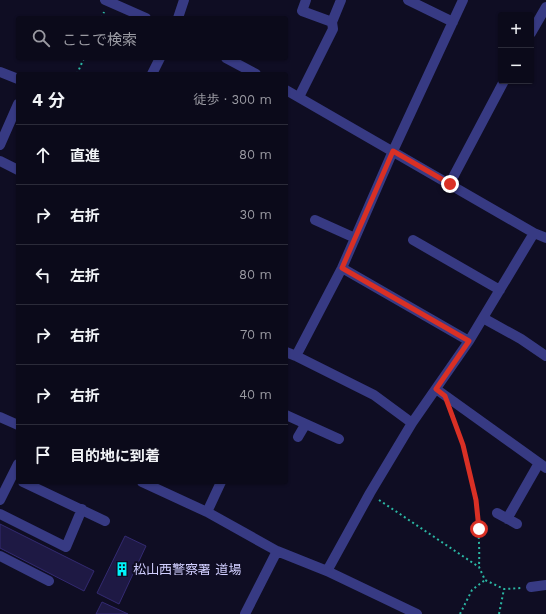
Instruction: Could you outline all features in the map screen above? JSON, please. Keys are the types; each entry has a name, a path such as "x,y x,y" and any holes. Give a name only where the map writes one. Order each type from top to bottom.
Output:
{"street":[{"path":"105,0 141,16"},
{"path":"179,16 184,0"},
{"path":"306,0 302,10 332,22"},
{"path":"299,97 333,29 332,22 341,0"},
{"path":"408,0 453,22"},
{"path":"296,356 342,268 393,151 463,0"},
{"path":"534,28 546,7"},
{"path":"153,72 159,60"},
{"path":"230,60 252,72"},
{"path":"0,72 16,78"},
{"path":"450,184 502,84"},
{"path":"288,91 534,233 546,238"},
{"path":"0,145 16,109"},
{"path":"0,161 16,169"},
{"path":"315,220 355,238"},
{"path":"326,571 412,423 469,341 534,233"},
{"path":"413,240 500,290"},
{"path":"342,268 469,341"},
{"path":"483,318 521,339 546,356"},
{"path":"288,353 374,395 412,423"},
{"path":"436,389 542,466 507,519"},
{"path":"288,416 339,439"},
{"path":"0,417 16,424"},
{"path":"298,437 305,425"},
{"path":"0,500 15,478"},
{"path":"27,484 105,521"},
{"path":"146,484 207,512 277,551 326,571 417,614"},
{"path":"207,512 220,484"},
{"path":"0,514 66,547 82,509"},
{"path":"497,513 517,524"},
{"path":"245,614 277,551"},
{"path":"0,556 49,580"},
{"path":"531,587 546,585"}],"path":[{"path":"78,72 83,60"},
{"path":"445,396 463,445 476,500 479,529 479,567 485,580 504,589 531,587"},
{"path":"370,493 479,567"},
{"path":"460,614 472,590 485,580"},
{"path":"499,614 504,589"}],"building":[{"path":"0,524 94,571 84,591 0,548"},
{"name":"松山西警察署 道場","path":"125,536 146,546 119,604 97,593"},
{"path":"102,602 128,614 96,614"}],"place":[{"name":"松山西警察署 道場","path":"122,569"}],"route":[{"path":"450,184 393,151 342,268 469,341 436,389 445,396 463,445 476,500 479,529"}]}
